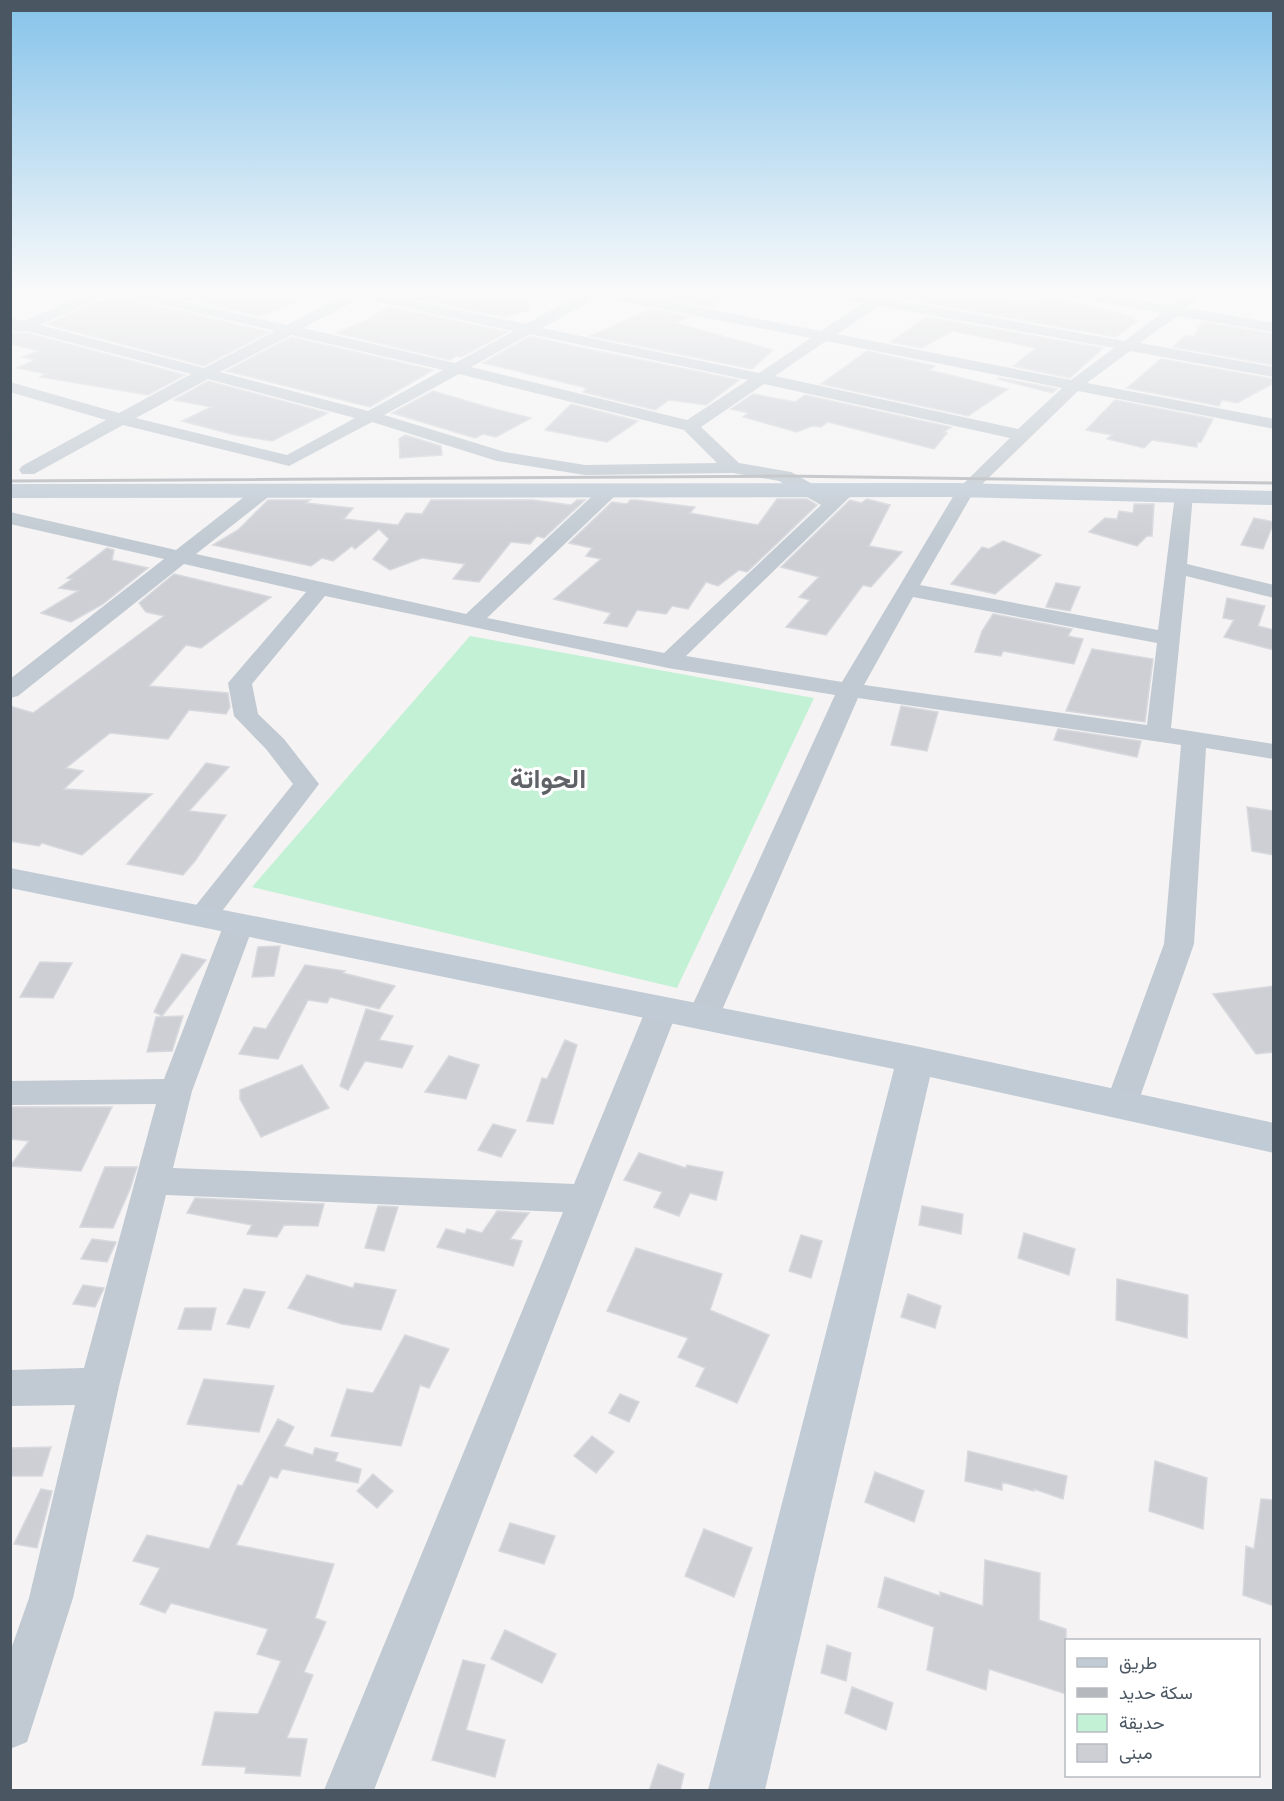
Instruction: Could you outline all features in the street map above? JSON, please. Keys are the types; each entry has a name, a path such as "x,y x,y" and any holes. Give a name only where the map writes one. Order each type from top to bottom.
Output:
{"street":[{"path":"28,470 204,374"},
{"path":"210,374 369,416 503,457 585,470 733,468 784,476 813,490 841,497 966,490 1274,498"},
{"path":"10,387 120,419 289,461 445,374"},
{"path":"480,374 690,426 733,468"},
{"path":"738,374 1024,436"},
{"path":"690,426 768,374"},
{"path":"1017,374 1274,424"},
{"path":"703,1017 849,691 966,490 1074,385 1089,374"},
{"path":"10,691 265,490"},
{"path":"470,621 610,490"},
{"path":"10,491 813,490"},
{"path":"1158,732 1184,495"},
{"path":"668,661 841,497"},
{"path":"10,518 470,621 668,661 849,691 1158,732 1274,752"},
{"path":"1175,567 1274,592"},
{"path":"10,1725 51,1598 99,1386 221,920 306,784 275,744 246,716 240,683 321,588"},
{"path":"907,589 1167,638"},
{"path":"1122,1105 1179,944 1194,739"},
{"path":"10,878 915,1060 1274,1138"},
{"path":"349,1791 663,1009"},
{"path":"736,1791 915,1060"},
{"path":"10,1093 176,1091"},
{"path":"153,1181 586,1199"},
{"path":"10,1388 99,1386"}],"green space":[{"path":"470,636 814,698 677,988 252,887"}],"building":[{"path":"46,374 185,375 148,395 40,377"},
{"path":"238,374 426,374 370,407"},
{"path":"529,374 710,374 739,380 706,405 669,400 655,410 583,392 587,388"},
{"path":"835,374 946,374 1008,389 968,416 821,384"},
{"path":"1051,374 1074,374 1070,378"},
{"path":"1143,374 1246,374 1274,379 1274,383 1237,403 1222,400 1219,406 1127,388"},
{"path":"998,379 1057,389 1052,393"},
{"path":"208,381 328,413 272,441 235,435 182,421 211,407 174,400"},
{"path":"433,391 531,418 496,437 483,434 475,438 392,413"},
{"path":"753,394 795,402 805,395 951,427 944,432 947,433 934,449 828,422 821,427 812,426 797,432 743,417 748,413 731,409"},
{"path":"1115,400 1213,419 1201,442 1197,442 1197,447 1152,440 1144,448 1107,439 1112,435 1086,430"},
{"path":"571,404 638,421 607,442 545,430"},
{"path":"405,435 441,446 442,455 400,458 399,439"},
{"path":"777,499 807,499 817,505 747,572 739,570 718,586 706,582 688,609 672,606 666,614 637,610 627,627 604,623 611,613 554,599 601,559 586,556 592,548 569,543 612,502 627,504 630,500 636,500 695,507 690,513 758,525"},
{"path":"867,499 890,505 869,546 902,552 871,587 863,585 826,635 786,627 810,600 799,597 819,577 781,567 850,500 861,503"},
{"path":"268,500 310,500 306,503 353,508 344,519 398,525 406,513 422,514 431,500 533,500 571,505 577,500 585,500 544,538 537,536 530,544 511,542 479,582 453,579 465,564 422,558 390,570 373,559 389,539 379,529 355,549 352,546 333,561 322,558 311,566 213,545 238,530"},
{"path":"1134,504 1154,504 1152,536 1147,536 1137,546 1089,532 1105,518 1117,519 1119,511 1133,513"},
{"path":"1254,518 1274,522 1263,549 1241,545"},
{"path":"1003,541 1041,555 995,594 951,584 982,547 989,549"},
{"path":"107,548 114,550 112,560 148,568 103,604 71,622 41,613 78,591 59,588 72,579 67,578"},
{"path":"174,574 271,597 201,648 186,645 149,686 228,693 230,707 226,714 189,710 168,739 110,733 66,768 83,771 64,789 152,794 82,855 42,843 39,846 10,841 10,706 33,713 164,616 146,612 139,603"},
{"path":"1056,583 1080,587 1070,611 1046,607"},
{"path":"1227,598 1265,606 1258,626 1274,630 1274,650 1224,637 1234,620 1223,618"},
{"path":"993,614 1072,629 1068,636 1083,639 1074,664 1003,651 1001,656 975,652 982,631"},
{"path":"1092,649 1153,659 1145,722 1066,711"},
{"path":"901,706 938,712 927,751 891,745"},
{"path":"1058,729 1141,741 1137,757 1054,740"},
{"path":"206,763 229,767 189,811 226,815 195,861 183,875 127,864"},
{"path":"1247,807 1274,811 1274,855 1252,851"},
{"path":"280,946 274,976 252,977 258,947"},
{"path":"182,954 206,960 162,1016 154,1012"},
{"path":"40,962 72,963 53,998 20,997"},
{"path":"305,965 345,971 343,973 395,986 379,1009 330,997 327,1003 308,1000 278,1059 239,1054 254,1027 266,1029"},
{"path":"1274,986 1274,1052 1256,1054 1213,994"},
{"path":"366,1009 393,1016 379,1040 413,1046 402,1068 365,1061 348,1090 340,1086"},
{"path":"183,1016 172,1051 147,1052 156,1017"},
{"path":"565,1040 577,1045 553,1124 527,1121 542,1078 547,1079"},
{"path":"449,1056 479,1065 466,1099 425,1092"},
{"path":"302,1065 329,1108 261,1137 240,1099 240,1090"},
{"path":"10,1107 112,1107 81,1171 10,1166 29,1141 10,1139"},
{"path":"493,1124 516,1130 501,1157 478,1150"},
{"path":"639,1153 686,1168 687,1165 723,1172 716,1200 690,1193 679,1216 654,1207 662,1192 624,1180"},
{"path":"105,1167 137,1167 113,1228 80,1227"},
{"path":"195,1198 324,1204 318,1226 284,1225 277,1237 247,1234 252,1225 187,1213"},
{"path":"378,1206 398,1207 384,1251 365,1248"},
{"path":"922,1206 963,1214 961,1234 919,1225"},
{"path":"497,1211 529,1213 510,1239 522,1241 513,1266 437,1247 446,1229 465,1234 467,1229 482,1233"},
{"path":"1024,1233 1075,1249 1069,1275 1018,1258"},
{"path":"801,1235 822,1241 811,1278 789,1271"},
{"path":"92,1239 116,1242 107,1262 81,1259"},
{"path":"636,1248 722,1274 710,1310 769,1335 737,1403 696,1386 705,1368 678,1357 688,1338 607,1311"},
{"path":"307,1275 353,1288 355,1283 396,1290 381,1330 342,1324 288,1308"},
{"path":"1117,1279 1188,1295 1187,1338 1116,1320"},
{"path":"83,1285 104,1288 95,1307 73,1304"},
{"path":"244,1289 265,1292 249,1328 227,1324"},
{"path":"908,1294 941,1306 935,1328 901,1317"},
{"path":"185,1308 216,1308 211,1330 178,1329"},
{"path":"405,1335 449,1349 429,1388 420,1385 401,1446 331,1436 347,1389 373,1393"},
{"path":"204,1379 274,1386 259,1432 187,1424"},
{"path":"620,1394 639,1402 629,1422 609,1413"},
{"path":"278,1419 294,1427 284,1446 313,1455 315,1448 338,1453 335,1461 361,1469 358,1483 282,1469 277,1478 270,1476 236,1545 334,1564 315,1618 326,1622 304,1672 313,1675 287,1738 307,1739 300,1776 245,1773 246,1767 202,1765 215,1712 258,1714 281,1661 257,1654 268,1629 171,1603 165,1613 140,1604 160,1568 133,1561 147,1535 209,1549 238,1485 242,1486"},
{"path":"592,1436 614,1452 596,1473 574,1456"},
{"path":"51,1447 42,1476 10,1476 10,1448"},
{"path":"968,1451 1067,1476 1063,1499 1034,1489 1034,1491 1002,1482 1002,1490 965,1481"},
{"path":"1155,1461 1207,1478 1203,1529 1149,1511"},
{"path":"875,1472 924,1491 914,1522 865,1502"},
{"path":"373,1474 393,1491 377,1508 357,1491"},
{"path":"41,1489 52,1491 37,1548 14,1544"},
{"path":"1261,1499 1274,1500 1274,1606 1243,1595 1246,1546 1254,1549"},
{"path":"510,1523 555,1536 544,1564 499,1551"},
{"path":"704,1529 752,1548 734,1597 685,1576"},
{"path":"985,1560 1040,1573 1039,1620 1066,1629 1065,1694 989,1669 986,1690 927,1670 934,1627 878,1607 885,1577 940,1596 940,1592 983,1606"},
{"path":"505,1630 556,1654 542,1683 491,1659"},
{"path":"827,1645 851,1653 846,1681 821,1673"},
{"path":"463,1660 485,1665 466,1730 505,1740 495,1777 432,1760"},
{"path":"852,1687 893,1703 886,1730 845,1713"},
{"path":"658,1764 684,1774 680,1791 649,1791"}],"railway":[{"path":"10,481 784,476 1274,483"}],"district":[{"name":"الحواتة","path":"548,778"}]}
